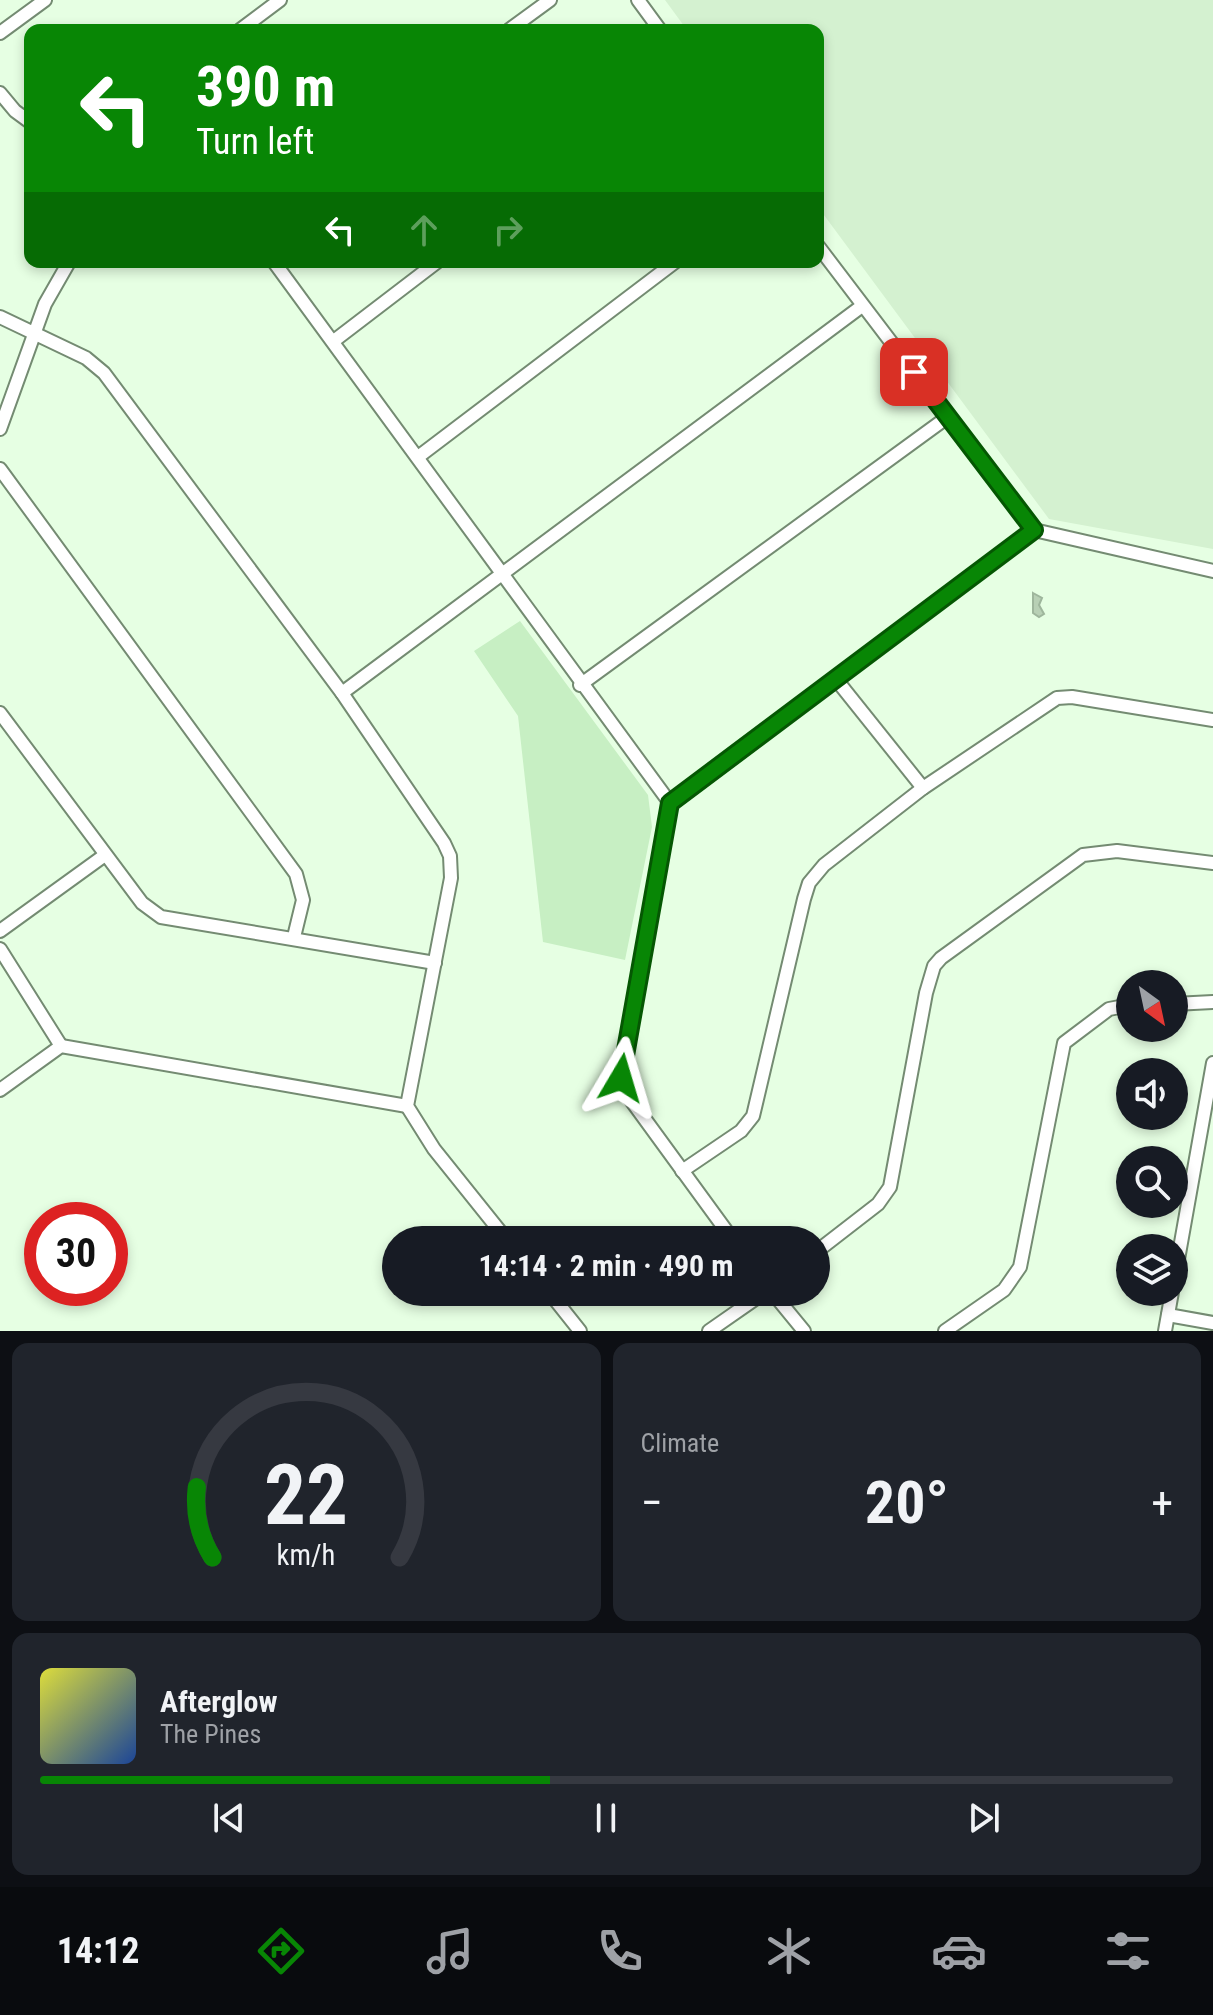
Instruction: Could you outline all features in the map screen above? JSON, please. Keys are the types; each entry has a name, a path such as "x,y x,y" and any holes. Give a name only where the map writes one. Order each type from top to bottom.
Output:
{"street":[{"path":"0,33 45,0"},
{"path":"248,24 280,0"},
{"path":"517,24 550,0"},
{"path":"638,0 656,24"},
{"path":"0,93 24,118"},
{"path":"824,254 1034,530 1213,571"},
{"path":"0,429 45,304 66,268"},
{"path":"279,268 335,340 580,685 670,803"},
{"path":"335,340 429,268"},
{"path":"418,457 667,268"},
{"path":"342,693 862,306"},
{"path":"0,317 86,358 104,373 342,693 450,856 451,878 407,1106 434,1149 496,1226"},
{"path":"580,685 949,416"},
{"path":"0,469 296,874 303,900 294,937"},
{"path":"723,1226 628,1096 620,1068 670,803 1034,530"},
{"path":"835,678 923,788"},
{"path":"682,1171 741,1131 753,1116 809,883 824,865 923,788 1057,698 1213,720"},
{"path":"0,713 142,903 161,917 435,963"},
{"path":"830,1241 878,1204 890,1187 926,993 934,966 941,958 1083,855 1117,851 1213,863"},
{"path":"0,931 105,855"},
{"path":"0,949 61,1046"},
{"path":"1188,1003 1213,1002"},
{"path":"945,1331 1004,1290 1020,1267 1064,1043 1109,1009 1116,1008"},
{"path":"0,1090 61,1046 407,1106"},
{"path":"1183,1234 1213,1063"},
{"path":"560,1306 580,1331"},
{"path":"709,1331 745,1306"},
{"path":"783,1306 804,1331"},
{"path":"1165,1331 1170,1306"},
{"path":"1168,1315 1213,1323"}],"shaded area":[{"path":"665,0 1213,0 1213,549 1049,519 824,215 824,24 683,24"},
{"path":"520,621 648,795 652,827 625,960 543,942 518,716 474,651"}],"building":[{"path":"1033,593 1042,598 1039,605 1044,614 1039,617 1033,613"}],"route":[{"path":"621,1078 620,1068 670,803 1034,530 914,372"}]}
